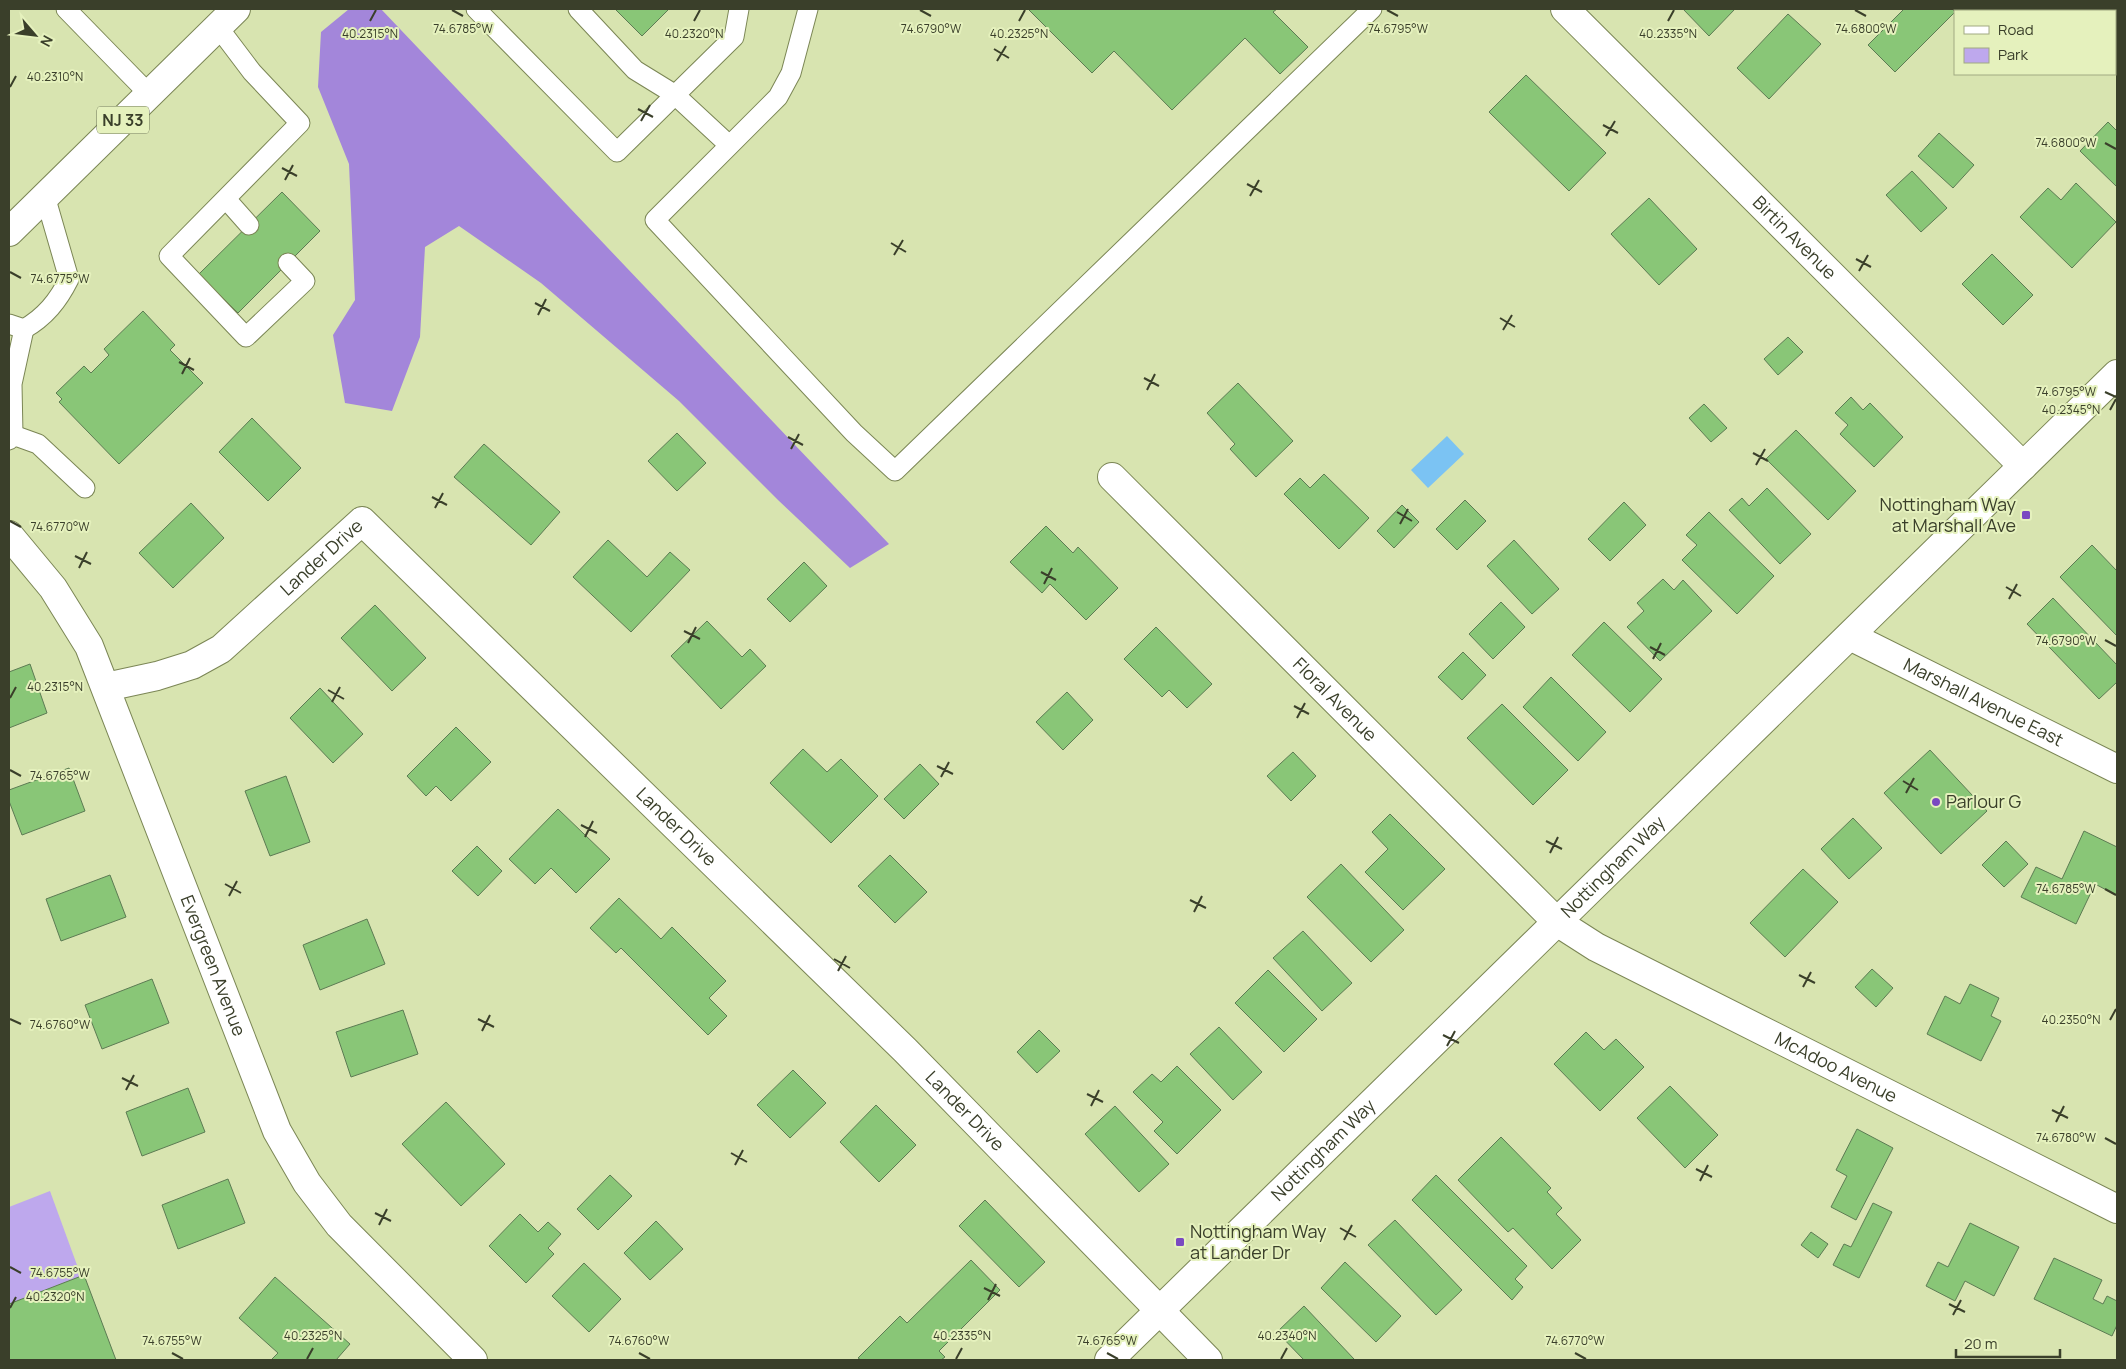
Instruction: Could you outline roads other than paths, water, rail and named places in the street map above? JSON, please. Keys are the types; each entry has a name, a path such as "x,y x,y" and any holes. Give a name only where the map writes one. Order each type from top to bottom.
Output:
{"street":[{"name":"Birtin Avenue","path":"1565,9 2023,466"},
{"name":"NJ 33","path":"13,220 45,196 227,18"},
{"name":"Nottingham Way","path":"1109,1360 2117,374"},
{"name":"Floral Avenue","path":"1112,477 1558,922"},
{"name":"Lander Drive","path":"106,687 157,676 192,665 221,649 362,520 905,1050 1208,1360"},
{"name":"Evergreen Avenue","path":"9,535 53,588 89,646 277,1131 307,1183 339,1225 473,1360"},
{"name":"Marshall Avenue East","path":"1850,636 2117,769"},
{"name":"McAdoo Avenue","path":"1558,922 1596,947 2117,1209"}],"lane":[{"path":"66,9 149,94"},
{"path":"476,9 617,152 734,37 740,9"},
{"path":"578,9 635,70 674,94 729,145"},
{"path":"808,9 791,73 778,97 655,220 854,433 894,471 1372,9"},
{"path":"227,18 252,72 300,123 169,256 246,337 305,281 288,263"},
{"path":"45,196 69,279 60,297 40,320 16,326 11,437 38,444 85,488"},
{"path":"226,199 248,225"}],"water":[{"path":"1447,436 1464,454 1428,488 1411,470"}],"place":[{"name":"Nottingham Way at Marshall Ave","path":"2026,515"},
{"name":"Parlour G","path":"1936,802"},
{"name":"Nottingham Way at Lander Dr","path":"1180,1242"}]}
